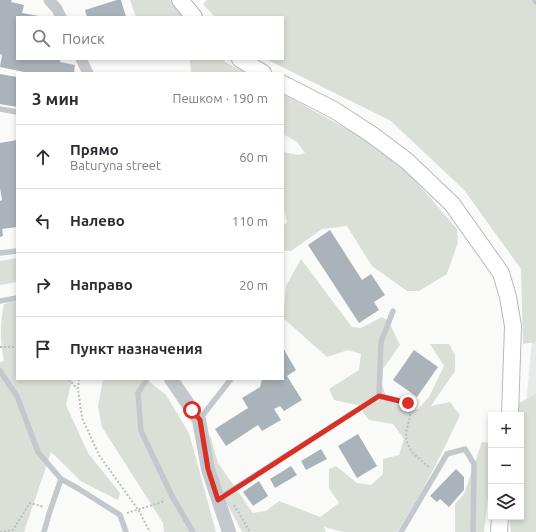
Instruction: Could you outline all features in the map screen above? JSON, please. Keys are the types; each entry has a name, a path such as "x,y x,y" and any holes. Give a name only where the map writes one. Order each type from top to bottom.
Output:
{"main road":[{"path":"180,0 193,16"},
{"path":"242,60 261,72"},
{"path":"284,85 334,110 371,134 407,161 452,204 501,272 508,297 512,326 510,412"},
{"path":"499,532 500,520"}],"street":[{"path":"49,0 58,10 61,16"},
{"path":"82,60 88,72"},
{"path":"172,380 200,420 208,469 223,496 229,532"}],"lane":[{"path":"0,109 16,112"},
{"path":"0,254 16,251"},
{"path":"0,301 16,298"},
{"path":"379,396 381,342 393,311"},
{"path":"0,371 17,396 38,452 61,479 120,515 126,532"},
{"path":"146,380 138,393 141,430 166,483 193,532"},
{"path":"200,420 230,380"},
{"path":"223,496 379,396 408,403"},
{"path":"401,532 448,454 465,449 474,464 473,532"},
{"path":"44,532 61,479"}],"path":[{"path":"0,347 16,347"},
{"path":"70,380 78,389"},
{"path":"79,380 78,389 82,418 99,455 139,510 150,532"},
{"path":"408,403 411,414 405,435 411,452 436,473"},
{"path":"120,515 162,502 166,483"},
{"path":"223,496 250,532"},
{"path":"0,532 13,530 30,503 51,510"}],"shaded area":[{"path":"130,0 170,0 184,16 136,16"},
{"path":"207,0 536,0 536,342 523,344 521,269 464,190 391,121 268,60 284,60 284,16 214,16 203,4"},
{"path":"190,60 224,60 244,72 191,72"},
{"path":"284,95 358,135 401,164 457,229 458,242 447,274 419,291 407,291 372,266 347,226 322,229 291,251 284,250 284,226 287,222 284,208 284,152 298,155 305,153 297,142 284,135"},
{"path":"16,258 16,282 0,285 0,261"},
{"path":"301,259 352,327 361,328 382,317 389,322 400,345 383,369 382,385 386,396 407,411 418,409 429,397 444,366 430,344 449,344 455,355 455,371 431,406 450,402 460,415 430,475 397,532 343,532 324,527 326,532 242,532 223,496 207,446 210,435 218,463 253,513 266,511 279,501 320,517 339,503 329,488 329,469 336,466 357,483 371,485 383,474 383,459 399,455 404,439 393,424 369,420 358,405 334,400 329,389 359,370 361,354 348,350 327,357 284,319 286,286"},
{"path":"536,296 536,522 524,518 524,426"},
{"path":"16,301 16,380 72,380 66,405 88,453 120,493 118,500 82,482 51,452 24,532 0,532 0,362 4,361 1,340 1,325 4,304"},
{"path":"103,380 147,380 166,395 189,433 216,532 164,532 163,523 102,427 98,407"},
{"path":"536,394 536,532 511,532 509,520 524,520 524,412 518,412 519,403"},
{"path":"482,442 488,443 488,498 484,532 455,532 455,504 464,494"}],"building":[{"path":"0,0 12,0 11,2 24,5 22,13 39,16 16,16 16,60 60,60 60,62 75,65 74,72 24,72 0,67 2,55 0,54"},
{"path":"121,0 126,16 87,16 85,10"},
{"path":"0,74 16,77 16,107 0,104"},
{"path":"16,140 16,227 2,229 3,236 0,237 0,201 2,200 0,188 0,143"},
{"path":"330,230 362,280 371,274 385,295 374,302 379,310 359,323 308,245"},
{"path":"284,350 296,370 287,376 302,400 284,411 280,406 274,409 281,420 262,431 258,425 226,446 215,429 248,408 242,398 260,387 262,380 284,380"},
{"path":"414,350 438,367 417,397 393,380"},
{"path":"358,434 377,466 357,478 338,446"},
{"path":"321,449 327,459 306,470 301,461"},
{"path":"291,466 297,475 275,488 270,479"},
{"path":"456,469 464,477 464,490 449,507 440,499 437,502 430,496"},
{"path":"259,481 268,496 253,506 243,492"}],"route":[{"path":"192,410 200,420 208,469 218,500 379,396 408,403"}]}
